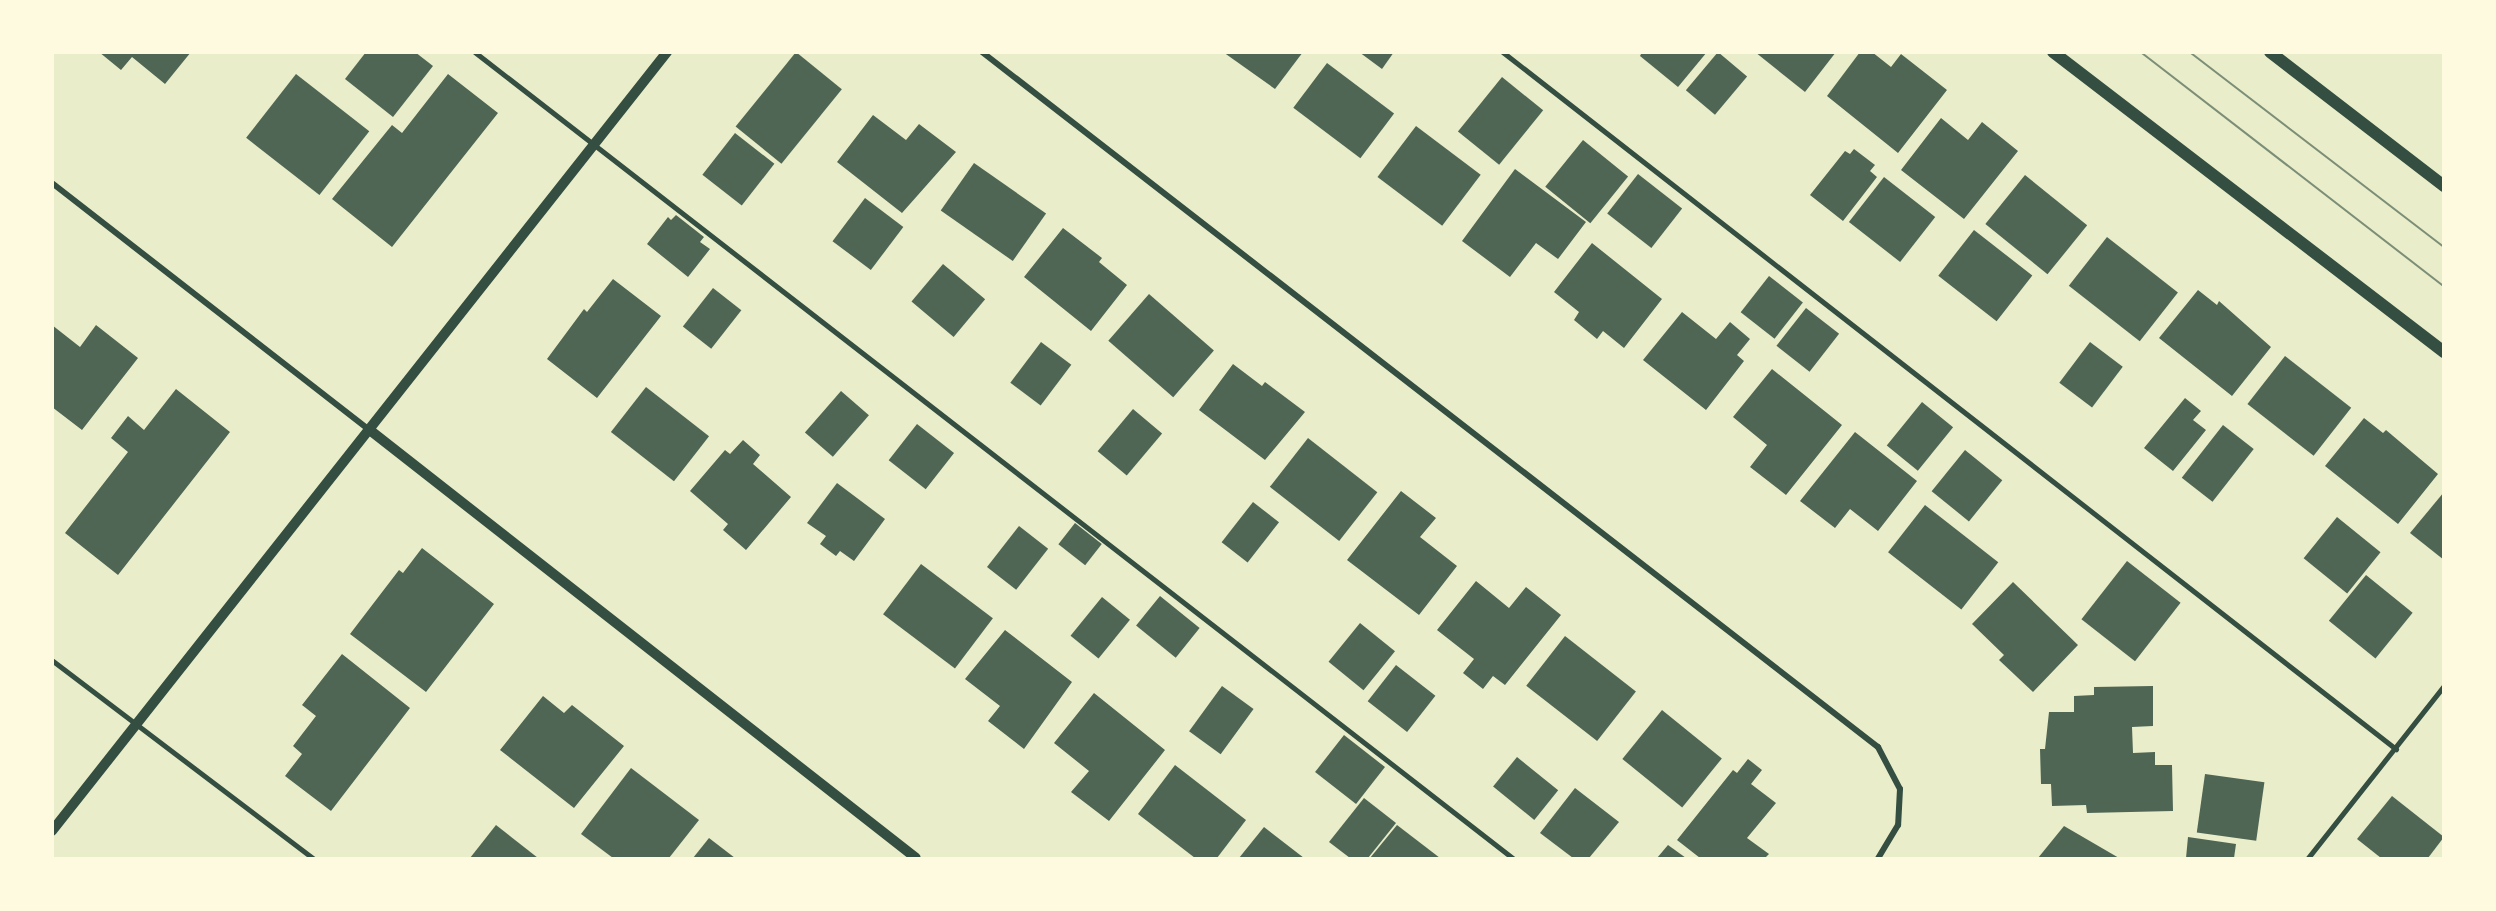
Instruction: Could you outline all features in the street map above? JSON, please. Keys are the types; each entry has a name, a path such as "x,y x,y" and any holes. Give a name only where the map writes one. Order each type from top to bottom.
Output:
{"main road":[{"path":"2053,52 2444,352"},
{"path":"2270,52 2444,186"}],"street":[{"path":"52,831 371,431 666,52"},
{"path":"982,52 1878,747 1900,789 1898,825 1878,858"},
{"path":"52,183 912,857"}],"lane":[{"path":"475,52 1513,858"},
{"path":"1503,52 2396,749"},
{"path":"52,660 139,722 313,858"},
{"path":"2308,858 2444,686"}],"building":[{"path":"99,52 191,52 165,84 132,57 121,70"},
{"path":"366,52 415,52 433,66 393,117 345,79"},
{"path":"796,52 842,89 781,164 736,127"},
{"path":"1223,52 1303,52 1275,89"},
{"path":"1359,52 1394,52 1382,69"},
{"path":"1642,52 1707,52 1678,87 1640,56"},
{"path":"1718,52 1747,76 1715,115 1686,90"},
{"path":"1755,52 1836,52 1805,92"},
{"path":"1860,52 1872,52 1891,67 1901,54 1947,90 1898,153 1827,96"},
{"path":"1327,63 1394,114 1360,158 1293,108"},
{"path":"296,74 369,131 319,195 246,138"},
{"path":"448,74 498,113 392,247 332,199 392,125 402,133"},
{"path":"1502,77 1543,110 1499,165 1458,131"},
{"path":"873,115 906,140 919,124 956,152 902,213 837,162"},
{"path":"1941,118 1968,140 1982,122 2018,151 1964,219 1901,170"},
{"path":"1416,126 1481,175 1442,226 1377,177"},
{"path":"735,133 774,164 742,206 702,175"},
{"path":"1583,140 1628,177 1590,223 1545,187"},
{"path":"1854,149 1875,165 1870,171 1877,177 1843,221 1810,195 1845,151 1850,154"},
{"path":"974,163 1046,213 1013,261 941,211"},
{"path":"1515,169 1586,222 1558,259 1536,243 1510,277 1462,241"},
{"path":"1638,174 1682,208 1651,248 1607,213"},
{"path":"2025,175 2087,225 2048,274 1985,224"},
{"path":"1884,177 1935,217 1900,262 1849,222"},
{"path":"865,198 903,227 871,270 833,241"},
{"path":"676,215 704,237 700,242 710,249 688,277 647,244 668,217 671,220"},
{"path":"1063,228 1102,258 1099,262 1127,285 1091,331 1024,277"},
{"path":"1974,230 2032,276 1997,321 1938,276"},
{"path":"2107,237 2178,292 2140,341 2069,286"},
{"path":"1592,243 1662,299 1624,348 1603,331 1597,339 1574,320 1579,312 1554,292"},
{"path":"943,264 985,299 954,337 912,302"},
{"path":"1769,276 1803,302 1775,339 1741,312"},
{"path":"613,279 661,316 597,398 547,359 584,309 587,312"},
{"path":"713,288 741,310 711,349 683,327"},
{"path":"2198,290 2217,305 2219,301 2271,347 2232,396 2159,338"},
{"path":"1149,294 1214,350 1173,397 1108,341"},
{"path":"1806,308 1839,334 1810,372 1776,346"},
{"path":"1682,312 1716,339 1730,322 1750,339 1737,355 1744,361 1706,410 1643,360"},
{"path":"52,325 80,347 96,325 138,358 82,430 52,407"},
{"path":"1041,342 1071,365 1041,406 1010,383"},
{"path":"2090,342 2123,367 2092,407 2059,383"},
{"path":"2285,356 2351,408 2314,456 2247,404"},
{"path":"1233,364 1262,386 1265,382 1305,412 1265,460 1199,410"},
{"path":"1772,369 1842,425 1786,495 1750,467 1767,445 1733,417"},
{"path":"646,387 709,436 674,481 611,432"},
{"path":"176,389 230,432 118,575 65,533 128,452 111,438 128,416 144,430"},
{"path":"841,391 869,415 833,457 805,433"},
{"path":"2185,398 2201,411 2193,420 2206,430 2173,471 2144,448"},
{"path":"1922,402 1953,427 1918,471 1887,446"},
{"path":"1133,409 1162,433 1127,476 1098,451"},
{"path":"2364,418 2383,433 2386,430 2438,474 2398,524 2325,466"},
{"path":"917,424 954,453 926,489 889,460"},
{"path":"2223,425 2254,449 2212,502 2182,478"},
{"path":"1855,432 1917,481 1878,531 1850,509 1835,528 1800,501"},
{"path":"1308,438 1377,492 1339,541 1270,487"},
{"path":"743,440 760,455 753,464 791,497 746,550 723,530 728,524 690,491 725,450 730,454"},
{"path":"1965,450 2002,480 1969,521 1932,491"},
{"path":"837,483 885,519 854,561 840,551 836,556 820,544 826,536 807,523"},
{"path":"1401,491 1436,518 1420,537 1457,566 1419,615 1347,560"},
{"path":"2444,492 2444,560 2410,533"},
{"path":"1253,502 1279,522 1248,563 1222,542"},
{"path":"1925,505 1998,562 1961,610 1888,552"},
{"path":"2337,517 2381,552 2347,593 2304,558"},
{"path":"1075,523 1102,544 1085,565 1058,544"},
{"path":"1019,526 1048,549 1016,590 987,567"},
{"path":"422,548 494,604 426,692 350,634 399,570 403,573"},
{"path":"2127,561 2181,603 2135,661 2081,619"},
{"path":"921,564 993,618 955,668 883,614"},
{"path":"2366,575 2413,613 2375,659 2329,621"},
{"path":"1476,581 1509,608 1526,587 1561,615 1505,685 1493,676 1483,689 1463,673 1474,659 1437,630"},
{"path":"2013,582 2078,645 2033,692 1999,660 2004,655 1972,624"},
{"path":"1160,596 1200,628 1176,658 1136,626"},
{"path":"1102,597 1130,620 1099,659 1071,636"},
{"path":"1360,623 1395,651 1364,690 1329,662"},
{"path":"1005,630 1072,682 1024,749 988,721 1000,706 965,679"},
{"path":"1565,636 1636,691 1597,741 1526,686"},
{"path":"342,654 410,708 331,811 285,776 302,754 293,746 316,716 302,705"},
{"path":"1396,665 1435,696 1407,732 1368,701"},
{"path":"1222,686 1254,709 1221,754 1189,731"},
{"path":"2153,686 2153,726 2132,727 2133,753 2155,752 2155,765 2172,765 2173,811 2087,813 2086,805 2052,806 2051,784 2041,784 2040,749 2045,749 2049,712 2074,712 2074,696 2094,695 2094,687"},
{"path":"1094,693 1165,750 1109,821 1071,792 1089,771 1054,743"},
{"path":"543,696 564,713 572,705 624,746 574,808 500,750"},
{"path":"1662,710 1722,758 1682,807 1622,759"},
{"path":"1344,735 1385,767 1356,804 1315,772"},
{"path":"1517,757 1558,790 1534,820 1493,787"},
{"path":"1748,759 1762,770 1751,784 1776,803 1747,838 1769,854 1765,858 1700,858 1677,840 1733,770 1737,773"},
{"path":"1175,765 1246,820 1217,858 1195,858 1138,814"},
{"path":"631,768 699,820 669,858 613,858 581,834"},
{"path":"2205,774 2264,782 2256,841 2197,832"},
{"path":"1575,788 1619,822 1589,858 1573,858 1540,833"},
{"path":"2392,796 2444,837 2428,858 2381,858 2357,839"},
{"path":"1364,798 1396,823 1368,858 1350,858 1329,842"},
{"path":"496,825 538,858 470,858"},
{"path":"1397,825 1440,858 1370,858"},
{"path":"2064,826 2119,858 2038,858"},
{"path":"1264,827 1304,858 1239,858"},
{"path":"2188,837 2236,844 2234,858 2186,858"},
{"path":"709,838 735,858 693,858"},
{"path":"1668,845 1686,858 1657,858"}],"tram line":[{"path":"2141,52 2444,286"},
{"path":"2190,52 2444,247"}]}
